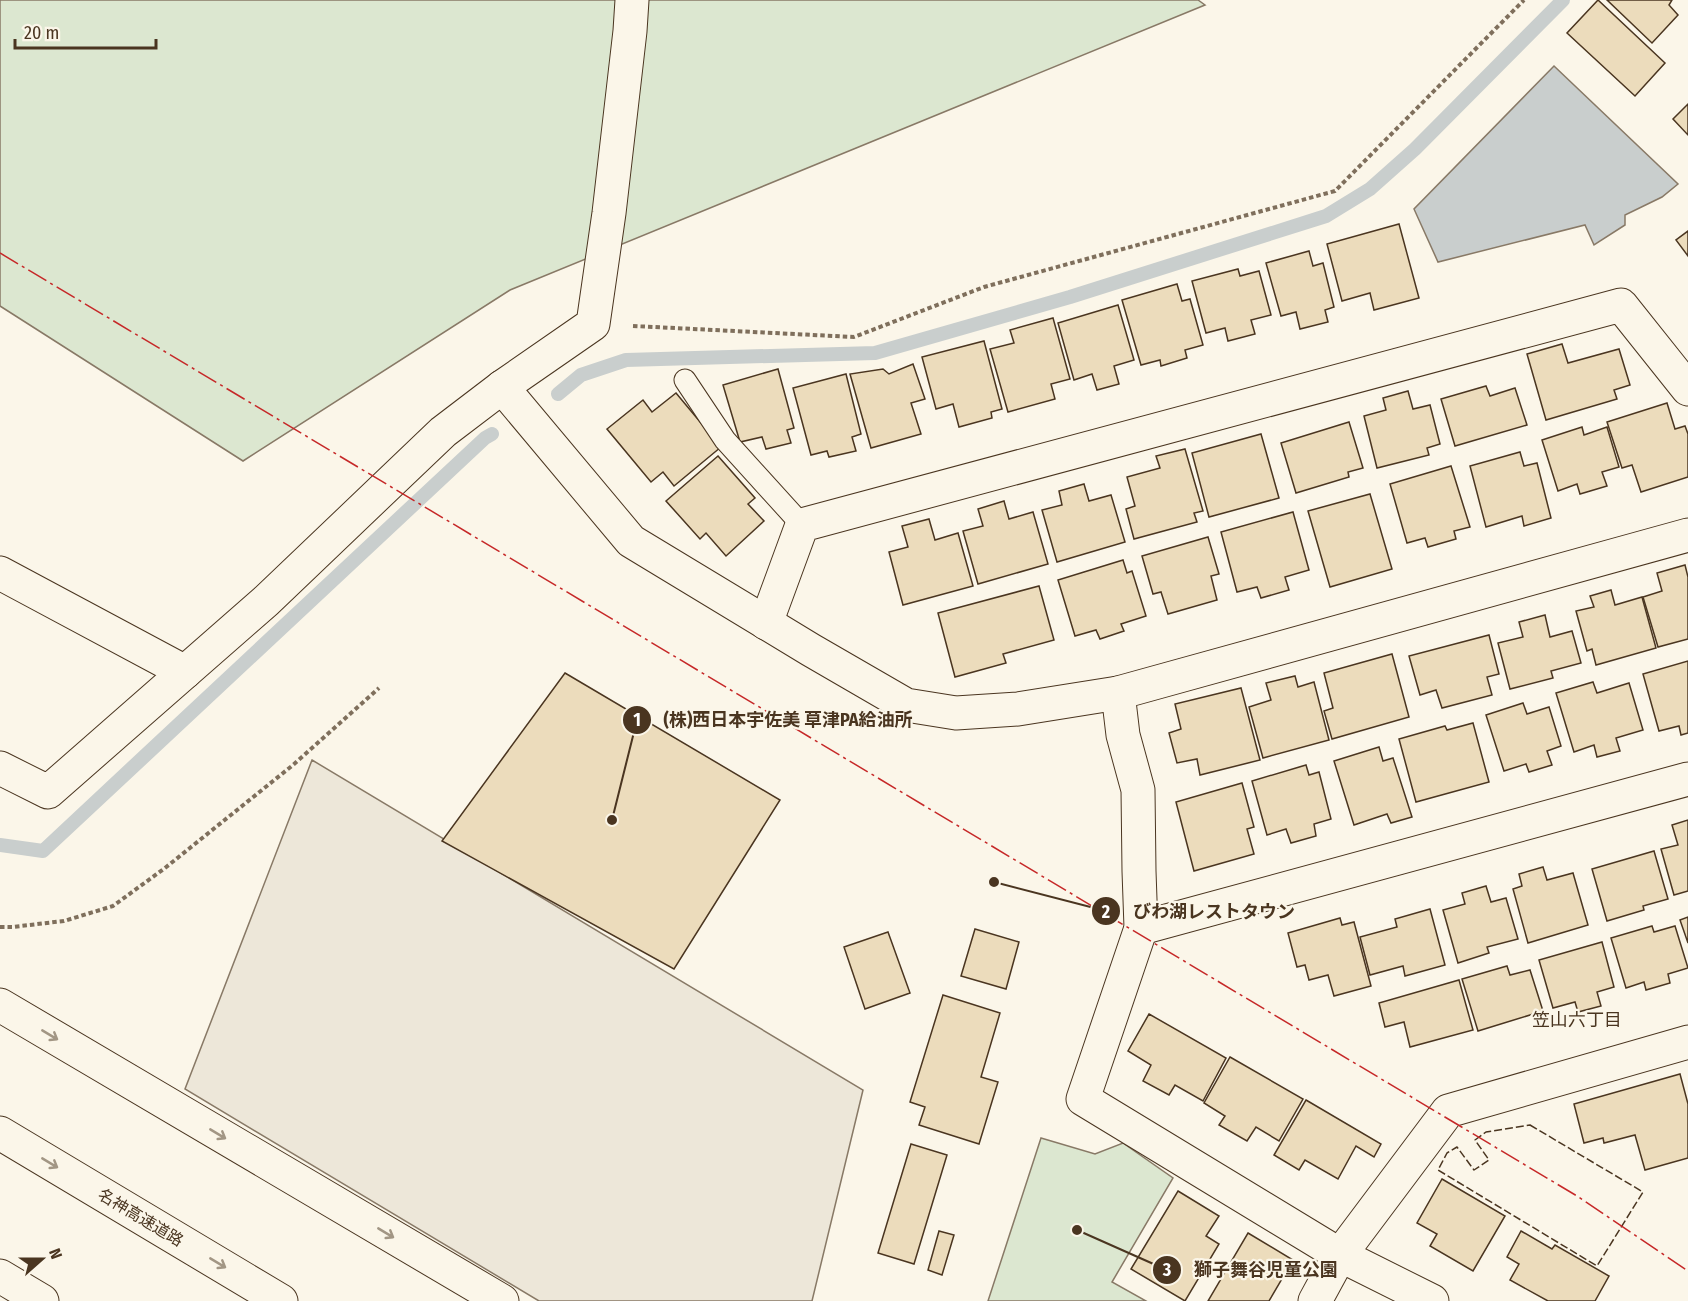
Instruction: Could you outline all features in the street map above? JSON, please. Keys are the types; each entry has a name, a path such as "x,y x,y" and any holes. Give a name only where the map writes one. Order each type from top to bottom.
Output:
{"main road":[{"path":"4,775 48,792 266,601 443,432 502,387 593,324 613,179 632,0"},
{"path":"766,623 802,525 1621,305 1688,389"},
{"path":"502,387 631,540 906,705 956,713 1018,709 1118,693 1688,535"},
{"path":"0,573 185,672"},
{"path":"1118,693 1123,735 1138,790 1142,928 1083,1099 1340,1255 1432,1301"},
{"path":"1142,928 1688,779"},
{"path":"0,1005 502,1301"},
{"path":"1315,1301 1340,1255 1448,1111 1688,1042"},
{"name":"名神高速道路","path":"0,1133 281,1301"},
{"path":"0,1276 42,1301"}],"lane":[{"path":"685,380 725,441 802,525"}],"path":[{"path":"593,324 854,337 984,287 1335,191 1524,0"},
{"path":"0,927 64,921 112,906 165,868 293,765 379,688"}],"green space":[{"path":"0,0 1198,0 1205,5 510,290 243,461 0,306"},
{"path":"1041,1138 1095,1154 1123,1143 1173,1178 1112,1282 1146,1301 988,1301"}],"shaded area":[{"path":"1554,66 1678,184 1662,197 1625,215 1625,225 1594,245 1585,225 1438,262 1414,209"},
{"path":"312,760 863,1090 812,1301 539,1301 185,1089"}],"building":[{"path":"1598,0 1665,63 1635,96 1567,33"},
{"path":"1607,0 1672,0 1669,5 1678,15 1652,43"},
{"path":"1688,104 1688,135 1673,119"},
{"path":"1399,224 1419,298 1374,310 1370,293 1342,301 1327,244"},
{"path":"1688,231 1688,256 1676,240"},
{"path":"1309,251 1313,266 1323,263 1334,307 1325,310 1328,322 1300,329 1296,312 1281,316 1266,263"},
{"path":"1238,269 1240,276 1259,271 1271,315 1251,320 1255,334 1228,341 1225,328 1206,333 1192,281"},
{"path":"1177,284 1182,301 1190,299 1203,345 1185,350 1187,358 1161,366 1160,360 1141,365 1122,300"},
{"path":"1118,305 1134,360 1114,366 1119,384 1097,390 1092,374 1074,380 1058,323"},
{"path":"1053,318 1070,379 1051,384 1055,399 1008,412 990,349 1014,343 1010,330"},
{"path":"984,341 1002,409 991,412 992,418 959,427 953,404 936,409 922,357"},
{"path":"1562,344 1568,363 1619,349 1630,385 1614,390 1617,399 1546,420 1527,354"},
{"path":"913,364 925,399 911,403 921,434 871,448 850,374 883,369 889,374"},
{"path":"778,369 794,428 787,430 791,443 766,449 762,437 740,442 723,385"},
{"path":"846,374 861,434 852,437 856,451 829,457 827,451 811,455 793,388"},
{"path":"1486,386 1490,396 1515,388 1527,425 1455,446 1441,399"},
{"path":"1408,391 1413,409 1430,405 1440,444 1427,448 1429,455 1377,468 1364,416 1386,410 1383,398"},
{"path":"676,393 721,447 674,486 663,472 651,482 607,429 643,400 652,412"},
{"path":"1667,403 1675,429 1685,426 1688,434 1688,477 1641,492 1632,465 1622,468 1607,422"},
{"path":"1349,422 1363,468 1348,472 1349,477 1296,493 1281,443"},
{"path":"1582,427 1584,435 1607,427 1619,467 1602,472 1607,486 1580,494 1577,484 1558,491 1542,440"},
{"path":"1261,434 1279,498 1209,517 1192,453"},
{"path":"1185,449 1203,511 1194,513 1197,522 1134,539 1126,509 1135,506 1127,477 1160,468 1156,456"},
{"path":"1520,452 1524,466 1537,463 1551,518 1524,526 1522,516 1486,527 1470,466"},
{"path":"718,456 755,498 748,504 764,521 726,556 706,533 700,539 666,501"},
{"path":"1451,466 1470,527 1454,531 1456,539 1428,547 1425,538 1407,543 1390,484"},
{"path":"1084,484 1089,501 1111,495 1125,542 1057,562 1042,510 1062,505 1059,491"},
{"path":"1370,494 1392,569 1330,587 1308,511"},
{"path":"1004,501 1009,519 1033,512 1048,564 978,584 963,531 983,526 978,509"},
{"path":"1293,512 1309,570 1285,577 1289,590 1261,598 1257,587 1237,592 1221,532"},
{"path":"929,519 935,540 958,533 973,586 903,605 889,552 908,547 902,526"},
{"path":"1208,537 1219,574 1211,576 1217,600 1168,614 1161,592 1153,594 1142,556"},
{"path":"1123,560 1127,573 1132,571 1146,616 1121,624 1124,631 1100,639 1096,630 1075,636 1058,580"},
{"path":"1685,565 1688,577 1688,639 1658,647 1643,597 1662,591 1657,573"},
{"path":"1039,586 1054,640 1003,654 1006,663 955,677 938,613"},
{"path":"1611,590 1615,605 1642,597 1656,648 1596,665 1592,649 1587,651 1576,611 1594,607 1590,596"},
{"path":"1545,615 1550,637 1572,631 1581,663 1551,671 1553,678 1510,689 1498,643 1523,637 1519,622"},
{"path":"1489,635 1499,674 1487,677 1492,695 1442,708 1436,690 1420,695 1409,656"},
{"path":"1392,654 1409,717 1332,739 1324,711 1333,708 1324,673"},
{"path":"1688,661 1688,733 1681,735 1679,726 1659,731 1643,674"},
{"path":"565,673 780,800 674,969 442,841"},
{"path":"1295,676 1298,687 1314,682 1329,740 1263,758 1249,707 1271,700 1266,683"},
{"path":"1593,682 1597,693 1629,683 1643,730 1616,738 1620,751 1597,757 1594,745 1574,752 1556,693"},
{"path":"1241,688 1260,760 1200,775 1197,759 1177,763 1169,733 1181,729 1175,704"},
{"path":"1523,703 1527,714 1549,707 1561,746 1547,751 1552,765 1529,772 1526,764 1504,771 1486,715"},
{"path":"1473,723 1489,782 1416,802 1399,739 1445,726 1447,730"},
{"path":"1379,747 1383,761 1393,758 1412,817 1391,823 1387,814 1354,825 1334,761"},
{"path":"1306,765 1309,775 1319,772 1331,819 1314,824 1316,836 1291,843 1286,829 1267,835 1252,781"},
{"path":"1242,783 1254,827 1247,829 1254,854 1194,871 1176,802"},
{"path":"1688,820 1688,891 1674,895 1661,849 1678,845 1672,825"},
{"path":"1654,851 1668,899 1643,906 1644,910 1607,921 1592,869"},
{"path":"1543,867 1547,880 1573,873 1588,925 1528,943 1513,889 1522,886 1519,874"},
{"path":"1486,886 1491,902 1506,898 1518,939 1487,947 1489,953 1458,963 1443,910 1465,904 1462,893"},
{"path":"1430,909 1445,965 1405,976 1403,966 1370,975 1360,937 1397,927 1395,919"},
{"path":"1688,917 1688,943 1680,920"},
{"path":"1340,918 1342,925 1354,922 1371,986 1334,996 1328,975 1309,980 1305,965 1297,967 1288,933"},
{"path":"1652,926 1654,932 1675,926 1688,968 1668,974 1670,983 1646,990 1644,982 1626,988 1611,938"},
{"path":"975,929 1019,942 1006,989 961,976"},
{"path":"888,932 910,993 865,1009 844,947"},
{"path":"1602,942 1614,987 1597,992 1601,1006 1578,1012 1575,1002 1553,1008 1539,960"},
{"path":"1507,966 1510,975 1530,970 1543,1011 1478,1031 1462,979"},
{"path":"1459,980 1473,1030 1410,1047 1404,1022 1385,1027 1379,1003"},
{"path":"943,995 1000,1013 981,1077 998,1082 979,1144 919,1125 925,1107 910,1102"},
{"path":"1149,1014 1226,1058 1203,1101 1175,1085 1169,1095 1143,1081 1151,1065 1128,1051"},
{"path":"1230,1057 1303,1099 1279,1141 1256,1127 1247,1141 1219,1125 1225,1116 1204,1103"},
{"path":"1680,1074 1688,1104 1688,1158 1645,1170 1635,1135 1604,1143 1603,1138 1584,1143 1574,1104"},
{"path":"1306,1100 1381,1144 1374,1157 1356,1146 1338,1179 1305,1160 1299,1170 1274,1155"},
{"path":"911,1144 947,1155 914,1264 878,1253"},
{"path":"1442,1179 1505,1216 1473,1271 1430,1246 1437,1234 1417,1223"},
{"path":"1178,1191 1219,1216 1206,1236 1219,1244 1185,1301 1131,1269"},
{"path":"939,1231 954,1235 942,1275 928,1270"},
{"path":"1521,1231 1552,1249 1555,1245 1609,1276 1595,1301 1548,1301 1510,1280 1519,1264 1507,1257"},
{"path":"1248,1233 1293,1260 1269,1301 1208,1301"}],"waterway":[{"path":"558,394 581,375 626,360 875,353 1070,297 1326,216 1370,189 1415,149 1563,0"},
{"path":"0,845 43,851 485,438 492,434"}],"fence":[{"path":"1530,1125 1643,1192 1597,1266 1438,1170 1447,1153 1457,1147 1474,1170 1489,1160 1475,1140 1486,1132 1530,1125"}],"power":[{"path":"0,253 1577,1196 1688,1271"}],"place":[{"name":"(株)西日本宇佐美 草津PA給油所","path":"612,820"},
{"name":"びわ湖レストタウン","path":"994,882"},
{"name":"獅子舞谷児童公園","path":"1077,1230"}],"district":[{"name":"笠山六丁目","path":"1577,1020"}]}
